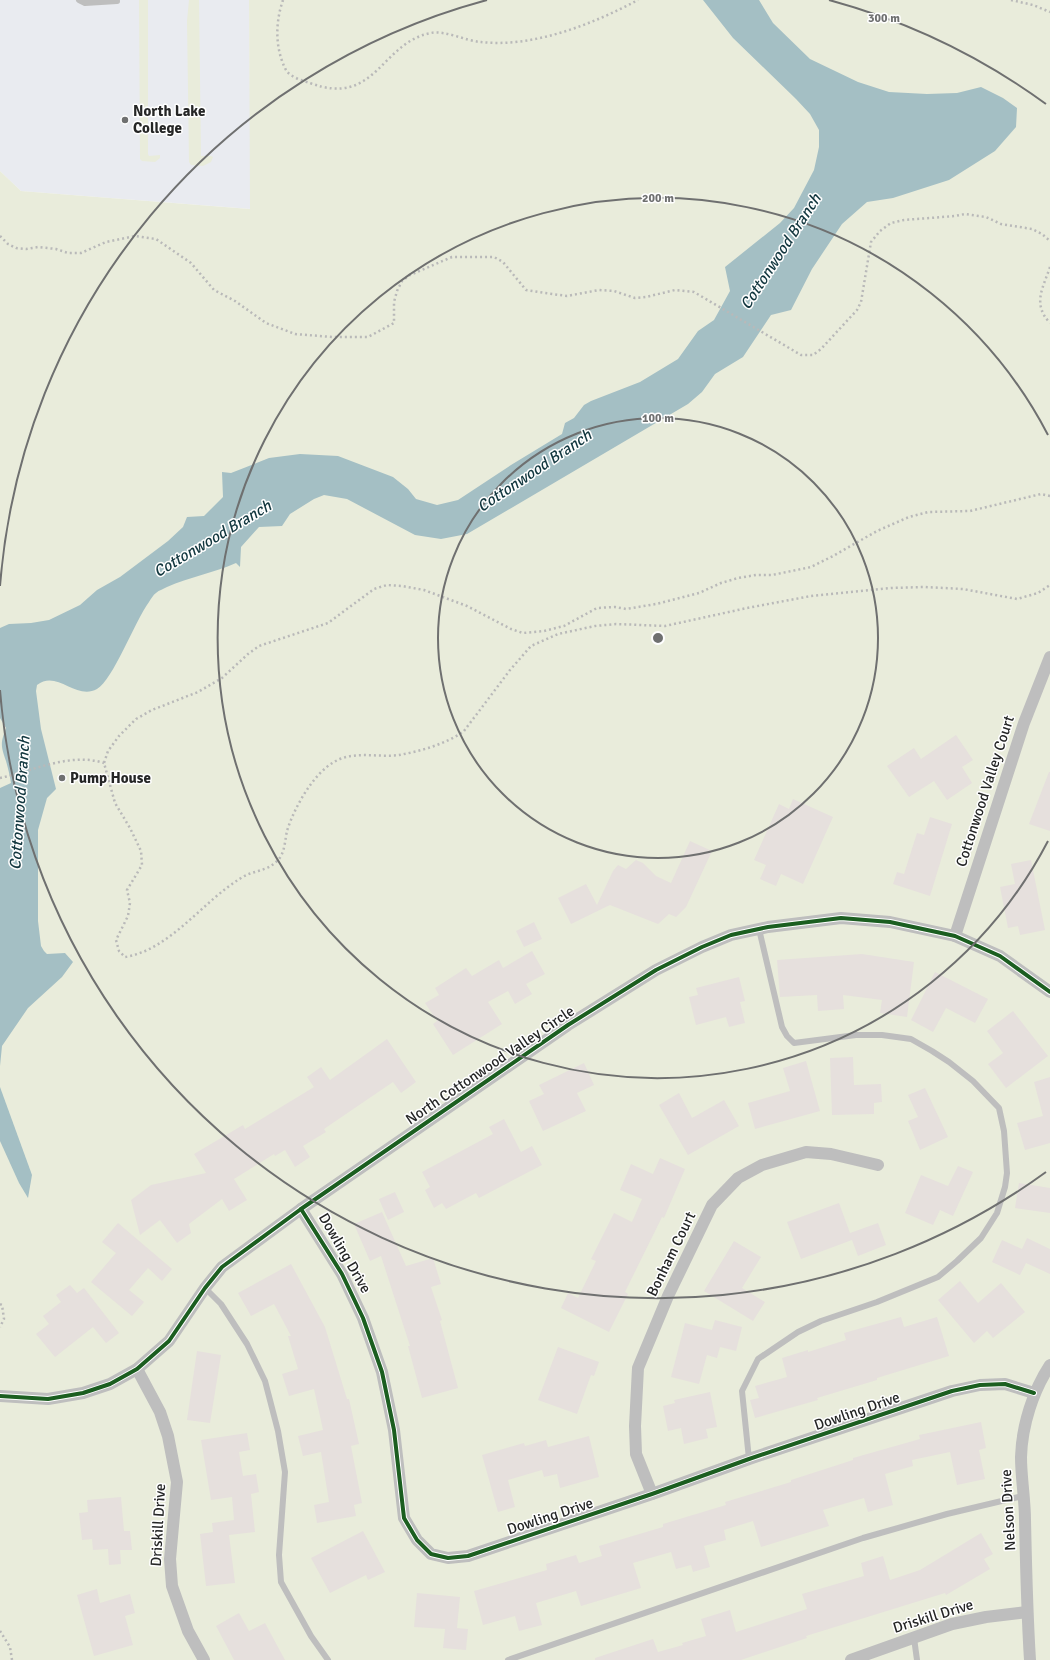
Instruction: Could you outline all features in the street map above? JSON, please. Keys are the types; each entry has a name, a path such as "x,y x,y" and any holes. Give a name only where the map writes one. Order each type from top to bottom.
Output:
{"street":[{"name":"Cottonwood Valley Court","path":"955,936 1024,723 1050,657"},
{"name":"North Cottonwood Valley Circle","path":"0,1396 48,1398 83,1393 110,1384 137,1369 169,1341 205,1288 222,1267 301,1209 568,1025 656,970 702,947 731,935 759,928 840,918 890,922 955,936 1000,956 1050,992"},
{"name":"Bonham Court","path":"652,1494 636,1454 635,1426 638,1368 668,1296 712,1205 738,1178 762,1165 806,1152 831,1154 878,1165"},
{"name":"Dowling Drive","path":"301,1209 342,1274 363,1318 382,1372 394,1430 404,1518 417,1540 431,1554 448,1558 468,1556 952,1391 980,1385 1005,1384 1034,1393"},
{"name":"Nelson Drive","path":"1030,1660 1027,1612 1025,1516 1021,1456 1027,1420 1034,1393 1050,1365"},
{"name":"Driskill Drive","path":"137,1369 160,1412 168,1436 177,1482 170,1559 172,1586 188,1631 204,1660"},
{"name":"Driskill Drive","path":"851,1660 952,1624 986,1617 1027,1612"}],"lane":[{"path":"79,0 85,3 117,1"},
{"path":"749,1459 742,1391 758,1359 798,1332 821,1321 877,1302 938,1277 981,1238 996,1213 1005,1187 1007,1173 1004,1131 999,1108 973,1081 932,1050 912,1039 882,1035 856,1035 794,1043 787,1036 782,1027 759,928"},
{"path":"205,1288 221,1304 247,1344 265,1380 278,1431 285,1472 279,1555 281,1582 311,1636 328,1660"},
{"path":"508,1660 863,1538 947,1514 1023,1496"},
{"path":"914,1638 917,1660"}],"path":[{"path":"283,0 277,19 278,48 282,62 288,73 316,85 340,89 362,82 417,36 433,32 480,42 506,43 527,41 597,20 638,0"},
{"path":"1011,0 1033,5 1050,12"},
{"path":"0,236 8,244 16,248 26,249 38,247 56,249 68,253 81,253 106,242 135,236 156,239 191,263 214,290 235,301 266,323 295,334 332,337 368,337 394,323 394,302 397,292 402,281 410,275 452,257 494,257 503,262 526,290 567,296 598,290 614,291 635,298 675,290 694,292 788,349 801,355 813,355 822,349 857,310 861,302 871,242 880,231 891,223 904,220 965,214 986,217 1001,224 1032,229 1042,234 1050,242"},
{"path":"1050,267 1039,297 1041,311 1050,323"},
{"path":"1050,496 1041,494 970,511 928,512 909,517 876,530 833,556 811,567 772,575 756,575 738,578 721,583 699,593 656,604 626,609 615,607 597,608 564,626 544,631 523,633 511,629 467,606 424,590 387,585 374,589 328,623 259,646 222,678 198,692 167,704 136,719 119,736 108,750 104,763 115,803 123,819 130,828 141,851 142,865 127,890 130,903 128,916 116,940 119,951 125,957 134,955 158,944 220,892 242,877 270,867 280,858 290,824 302,798 322,772 334,762 361,755 399,755 442,743 456,736 464,730 510,670 531,646 551,637 595,626 616,624 665,626 811,596 891,588 924,587 963,589 1017,599 1038,592 1050,585"},
{"path":"0,778 67,760 94,760 104,763"},
{"path":"0,1304 2,1304 4,1319 0,1327"},
{"path":"0,1631 10,1647 12,1660"}],"shaded area":[{"name":"North Lake College","path":"0,0 249,0 251,209 21,191 0,171"}],"green space":[{"path":"139,0 148,0 148,154 149,156 160,155 160,158 155,162 142,161 140,159"},
{"path":"189,0 199,0 201,156 213,157 211,162 203,166 191,165 189,162 187,21"},
{"path":"249,0 1050,0 1050,1660 0,1660 0,171 21,191 250,209"}],"water":[{"name":"Cottonwood Branch","path":"703,0 759,0 773,23 810,59 858,82 889,92 927,94 957,93 981,87 1003,98 1017,108 1016,127 995,151 949,180 893,198 867,202 842,224 812,269 791,310 771,315 743,357 715,374 702,392 688,404 467,534 441,539 415,535 347,499 324,495 314,499 290,514 282,526 259,527 241,547 240,567 236,563 219,570 184,580 160,590 155,594 143,611 117,663 97,689 89,692 82,691 59,682 52,681 44,681 37,685 36,691 41,729 56,789 47,798 38,830 38,921 41,946 47,954 65,953 73,962 62,977 28,1008 2,1046 0,1066 0,788 11,783 2,745 6,728 0,718 0,628 9,624 49,620 80,605 97,590 120,577 168,541 183,527 187,517 204,516 223,497 222,472 231,473 269,458 300,454 338,456 393,477 408,489 416,499 437,505 458,500 562,434 565,423 574,418 584,405 640,382 678,359 698,331 714,320 730,291 725,267 780,223 794,208 814,170 819,147 819,130 810,114 733,38"},
{"path":"0,1087 32,1175 28,1198 19,1183 0,1141"}],"building":[{"path":"956,735 973,760 962,767 972,783 947,800 934,781 909,797 887,766 914,748 921,759"},
{"path":"1050,772 1050,831 1029,824"},
{"path":"793,799 833,817 803,884 781,874 776,886 760,879 766,865 754,860 779,804 789,809"},
{"path":"930,817 952,824 930,896 893,884 897,872 904,874 917,833 924,835"},
{"path":"690,841 712,851 686,907 676,917 669,914 658,924 610,905 571,924 558,898 586,884 597,905 613,871 618,865 626,869 636,860 643,863 656,876 671,883"},
{"path":"1031,860 1045,930 1020,935 1018,926 1008,928 1000,887 1015,884 1011,864"},
{"path":"534,922 542,939 524,947 516,931"},
{"path":"532,951 545,974 526,984 532,994 515,1004 508,991 488,1002 502,1024 453,1055 433,1024 437,1021 425,1003 439,995 435,988 466,968 472,976 499,960 503,968"},
{"path":"862,954 914,962 907,1017 880,1013 882,1000 843,995 844,1009 818,1011 817,995 780,997 777,960"},
{"path":"935,972 988,999 975,1023 946,1008 933,1032 911,1020"},
{"path":"739,977 745,1001 740,1002 745,1023 729,1027 726,1017 696,1025 689,997 698,995 696,988"},
{"path":"1013,1011 1048,1056 1006,1088 988,1064 1003,1053 987,1031"},
{"path":"387,1039 416,1082 401,1093 393,1082 324,1129 326,1132 303,1146 310,1157 295,1167 285,1150 275,1156 274,1154 234,1179 247,1200 229,1211 222,1199 189,1224 191,1233 177,1243 160,1220 140,1235 131,1200 151,1185 206,1173 194,1154 243,1125 245,1129 314,1087 307,1077 321,1067 330,1080"},
{"path":"853,1057 854,1085 881,1084 882,1102 874,1103 874,1114 832,1115 830,1058"},
{"path":"806,1061 820,1111 755,1129 748,1103 790,1091 783,1068"},
{"path":"584,1063 594,1085 577,1093 586,1111 543,1131 529,1101 544,1094 539,1085"},
{"path":"1050,1077 1050,1143 1025,1150 1017,1123 1043,1116 1034,1082"},
{"path":"925,1088 948,1137 920,1150 908,1121 918,1117 908,1095"},
{"path":"679,1093 692,1118 724,1100 739,1126 688,1155 659,1105"},
{"path":"504,1119 521,1152 532,1146 542,1165 479,1198 476,1193 446,1209 442,1203 434,1208 425,1190 430,1187 422,1172 493,1134 489,1127"},
{"path":"660,1158 685,1169 664,1218 662,1217 625,1292 628,1294 609,1332 561,1308 568,1293 578,1298 596,1261 591,1259 614,1213 632,1222 642,1199 620,1190 631,1164 653,1174"},
{"path":"958,1166 973,1172 953,1216 940,1210 933,1225 905,1213 921,1175 948,1186"},
{"path":"1019,1183 1050,1188 1050,1213 1015,1208"},
{"path":"395,1192 404,1212 388,1220 379,1199"},
{"path":"839,1203 850,1233 878,1223 886,1245 858,1256 852,1240 801,1259 787,1222"},
{"path":"382,1212 406,1266 433,1258 441,1284 431,1287 442,1320 440,1321 458,1388 422,1398 408,1346 410,1346 381,1256 370,1261 354,1224"},
{"path":"118,1223 172,1269 162,1281 148,1268 129,1290 144,1302 132,1316 91,1282 116,1253 102,1242"},
{"path":"1027,1238 1050,1249 1050,1274 1026,1263 1020,1275 992,1262 1002,1240 1022,1249"},
{"path":"734,1241 761,1257 742,1288 765,1302 753,1321 704,1291"},
{"path":"291,1264 325,1327 347,1399 349,1399 359,1444 351,1446 362,1503 354,1505 356,1516 317,1523 314,1505 329,1502 321,1452 303,1456 298,1436 323,1430 314,1389 289,1396 282,1374 298,1369 288,1336 291,1336 274,1304 251,1316 238,1293"},
{"path":"960,1281 978,1303 1001,1283 1025,1312 993,1338 987,1331 974,1343 938,1300"},
{"path":"70,1285 77,1293 84,1288 119,1333 106,1343 93,1327 55,1357 36,1334 49,1324 43,1316 61,1302 56,1295"},
{"path":"901,1317 904,1327 937,1317 949,1356 817,1398 818,1400 755,1418 750,1400 759,1398 755,1386 787,1377 782,1358 808,1350 808,1352 846,1340 844,1333"},
{"path":"715,1320 742,1327 736,1351 720,1347 717,1358 707,1355 699,1384 671,1377 685,1323 712,1330"},
{"path":"558,1347 599,1362 594,1376 591,1375 577,1414 538,1400"},
{"path":"197,1351 221,1355 210,1423 187,1420"},
{"path":"710,1392 717,1427 706,1429 708,1438 684,1444 681,1428 668,1431 663,1406 675,1403 674,1400"},
{"path":"981,1422 986,1448 979,1450 985,1479 957,1485 950,1452 912,1460 913,1466 885,1474 893,1505 868,1512 864,1498 823,1510 829,1526 761,1547 753,1521 724,1530 726,1540 704,1546 710,1567 693,1572 691,1565 676,1569 671,1552 633,1563 641,1588 581,1606 576,1591 536,1603 542,1625 519,1631 515,1616 483,1625 474,1591 547,1570 546,1564 576,1555 579,1563 602,1556 599,1546 663,1527 663,1524 726,1505 725,1502 791,1482 791,1480 853,1460 853,1458 920,1439 919,1435"},
{"path":"247,1433 250,1450 239,1452 243,1476 256,1474 259,1492 251,1494 255,1532 229,1535 235,1583 206,1586 200,1534 213,1532 212,1523 234,1520 232,1497 211,1500 201,1440"},
{"path":"589,1436 599,1477 560,1488 557,1474 544,1477 542,1470 508,1480 515,1507 498,1512 482,1455 524,1443 525,1446 546,1440 548,1447"},
{"path":"121,1497 124,1531 130,1531 132,1550 120,1550 121,1564 109,1565 108,1549 93,1550 92,1539 82,1540 79,1513 88,1512 87,1500"},
{"path":"363,1531 385,1572 368,1580 366,1575 330,1593 311,1558"},
{"path":"981,1533 993,1554 984,1559 990,1569 946,1595 945,1593 806,1636 807,1638 741,1660 595,1660 595,1658 653,1639 658,1652 683,1645 682,1643 706,1636 701,1619 730,1610 736,1632 807,1609 802,1594 864,1576 861,1563 883,1556 890,1580 920,1570"},
{"path":"97,1589 100,1603 130,1594 135,1613 125,1616 133,1645 94,1656 77,1595"},
{"path":"417,1593 460,1597 457,1628 468,1629 466,1650 443,1648 445,1629 414,1627"},
{"path":"239,1613 249,1631 265,1623 285,1660 234,1660 216,1626"}],"cycle path":[{"path":"0,1396 48,1399 83,1393 110,1384 137,1369 169,1341 205,1288 222,1267 301,1209 568,1025 656,970 702,947 731,935 768,927 841,918 890,922 955,936 1000,956 1050,992"},
{"path":"301,1209 342,1274 363,1318 382,1372 394,1430 404,1518 417,1540 431,1554 448,1558 468,1556 952,1391 980,1385 1005,1384 1034,1393"}],"place":[{"name":"North Lake College","path":"125,120"},
{"name":"Pump House","path":"62,778"}]}
